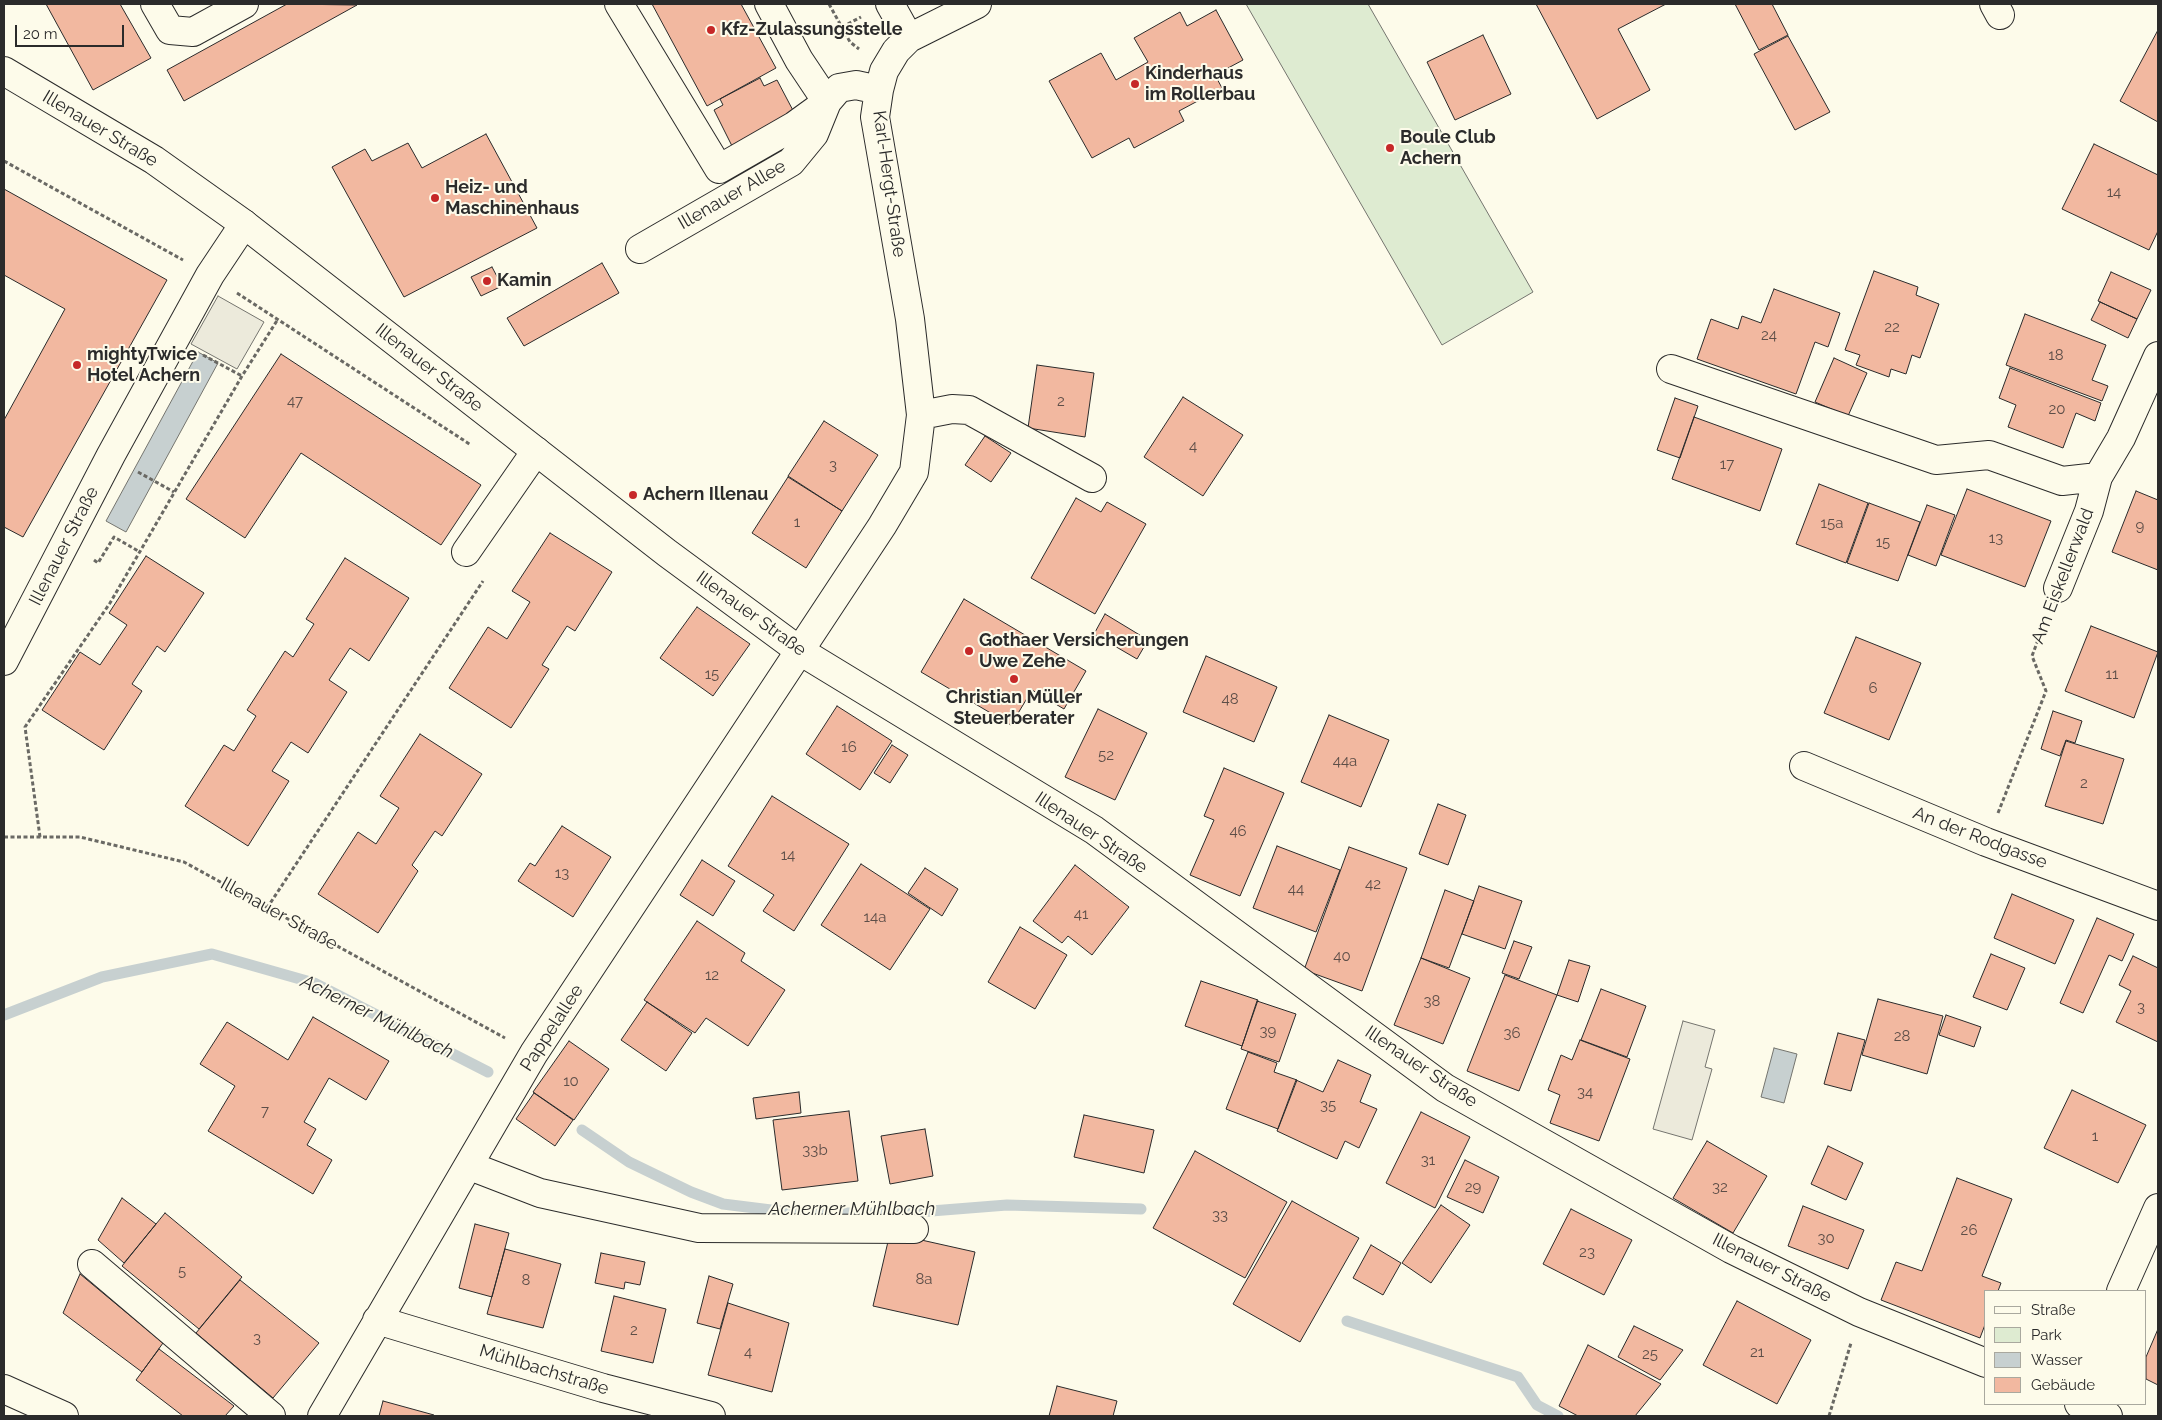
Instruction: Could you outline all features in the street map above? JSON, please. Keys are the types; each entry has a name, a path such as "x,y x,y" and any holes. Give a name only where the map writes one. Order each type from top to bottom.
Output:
{"street":[{"path":"155,4 170,30 193,32 244,4"},
{"path":"618,4 718,169 794,126 827,102 800,60 769,4"},
{"path":"890,4 909,38"},
{"name":"Karl-Hergt-Straße","path":"800,651 882,526 914,472 921,415 910,319 875,117 878,90 884,71 896,51 909,38 977,4"},
{"name":"Illenauer Straße","path":"4,70 154,160 244,224 674,558 800,651 1094,830 1445,1088 1731,1249 1860,1312 1984,1361"},
{"name":"Illenauer Allee","path":"640,249 791,162 814,134 827,102 839,88 856,85 878,90"},
{"name":"Illenauer Straße","path":"4,662 111,455 210,275 244,224"},
{"name":"Am Eiskellerwald","path":"2058,588 2089,511 2098,476 2121,438 2158,356"},
{"name":"Am Eiskellerwald","path":"1671,369 1936,460 1989,455 2062,481 2098,476"},
{"path":"921,415 952,409 969,410 1092,478"},
{"path":"466,552 536,451"},
{"name":"Pappelallee","path":"322,1416 377,1320 470,1166 534,1053 800,651"},
{"name":"An der Rodgasse","path":"1804,766 1986,842 2158,906"},
{"path":"470,1166 540,1193 699,1228 914,1229"},
{"path":"2122,1290 2158,1208"},
{"path":"92,1264 272,1416"},
{"name":"Mühlbachstraße","path":"377,1320 603,1388 711,1416"},
{"path":"4,1389 64,1416"},
{"path":"2081,1405 2108,1416"}],"path":[{"path":"4,161 210,275 477,449"},
{"path":"40,837 25,727 110,603 242,376 278,319"},
{"path":"198,352 242,376"},
{"path":"134,469 174,492"},
{"path":"66,542 98,563 114,537 140,552"},
{"path":"268,908 483,580"},
{"name":"Am Eiskellerwald","path":"1986,842 2046,691 2032,656 2058,588"},
{"name":"Illenauer Straße","path":"4,837 80,837 184,862 534,1053"},
{"path":"1829,1416 1860,1312"}],"green space":[{"name":"Boule Club Achern","path":"1246,4 1368,4 1533,292 1442,345"}],"shaded area":[{"path":"218,296 264,322 237,369 191,344"},
{"path":"1683,1021 1715,1030 1705,1067 1712,1069 1692,1140 1653,1129"}],"water":[{"path":"198,352 218,363 126,532 106,521"},
{"path":"1774,1048 1797,1054 1784,1103 1761,1097"}],"building":[{"path":"46,4 120,4 151,58 93,90"},
{"path":"287,4 357,5 184,101 167,70"},
{"path":"652,4 741,4 776,68 707,106"},
{"path":"1536,4 1666,4 1618,29 1650,90 1597,119"},
{"path":"1735,4 1772,4 1788,35 1759,50"},
{"name":"Kinderhaus im Rollerbau","path":"1216,10 1243,60 1215,75 1222,88 1179,111 1184,121 1134,148 1129,138 1092,158 1049,81 1101,53 1116,80 1148,62 1134,38 1180,12 1187,26"},
{"path":"2158,30 2158,122 2120,101"},
{"path":"1483,35 1511,94 1455,120 1427,62"},
{"path":"1788,36 1830,112 1795,130 1754,54"},
{"path":"760,78 764,86 777,80 797,118 734,150 714,110 723,105 720,99"},
{"name":"Heiz- und Maschinenhaus","path":"486,134 537,228 404,297 332,167 365,149 372,161 408,143 422,168"},
{"path":"2094,144 2158,175 2158,231 2149,250 2062,209"},
{"name":"mightyTwice Hotel Achern","path":"4,189 167,280 23,537 4,527 4,420 65,309 4,275"},
{"path":"602,263 619,293 524,346 507,318"},
{"name":"Kamin","path":"492,267 502,286 481,296 471,277"},
{"path":"1874,271 1918,287 1916,295 1939,304 1920,358 1912,355 1906,374 1891,369 1889,377 1856,365 1860,355 1845,350"},
{"path":"2111,272 2151,290 2137,319 2098,301"},
{"path":"1774,289 1840,313 1828,347 1815,342 1796,394 1697,359 1711,319 1738,329 1742,316 1761,323"},
{"path":"2100,302 2137,319 2128,338 2091,320"},
{"path":"2025,314 2106,345 2092,380 2108,386 2102,401 2006,365"},
{"path":"281,354 481,485 441,545 301,453 245,538 186,499"},
{"path":"1834,358 1867,373 1848,416 1815,402"},
{"path":"1037,365 1094,373 1085,437 1028,428"},
{"path":"2010,368 2101,403 2095,421 2076,413 2063,448 2008,427 2016,405 1999,398"},
{"path":"1183,397 1243,435 1203,496 1144,457"},
{"path":"1675,398 1698,406 1680,458 1657,450"},
{"path":"1694,417 1782,449 1760,511 1672,479"},
{"path":"824,421 878,455 842,511 788,476"},
{"path":"985,436 1011,453 991,482 965,465"},
{"path":"788,477 842,511 806,568 752,533"},
{"path":"1819,484 1868,503 1846,563 1796,544"},
{"path":"1967,489 2051,521 2025,587 1941,555"},
{"path":"2136,491 2158,500 2158,570 2112,552"},
{"path":"1076,498 1101,512 1107,502 1146,524 1095,614 1031,578"},
{"path":"1869,503 1920,522 1898,581 1847,563"},
{"path":"1927,505 1955,515 1936,566 1908,555"},
{"path":"550,533 612,572 575,631 567,626 542,665 549,669 511,728 449,688 488,627 507,639 530,602 512,591"},
{"path":"146,556 204,593 165,652 157,646 132,684 142,691 104,750 42,710 80,652 100,665 127,625 109,613"},
{"path":"345,558 409,598 369,661 350,648 329,680 347,692 308,753 291,742 272,771 289,781 248,846 185,806 224,745 234,751 256,716 247,710 285,651 293,657 314,624 306,619"},
{"path":"964,599 1086,671 1064,709 1032,690 1011,725 921,672"},
{"path":"697,607 750,644 713,696 660,658"},
{"path":"1105,614 1148,640 1137,659 1094,634"},
{"path":"2091,626 2158,652 2134,718 2065,691"},
{"path":"1856,637 1921,663 1889,740 1824,713"},
{"path":"1206,656 1277,687 1254,742 1183,712"},
{"path":"837,706 892,741 860,790 806,754"},
{"path":"1098,709 1147,733 1115,800 1065,777"},
{"path":"2053,711 2082,721 2075,743 2066,740 2060,756 2041,749"},
{"path":"1329,715 1389,740 1361,807 1301,782"},
{"path":"420,734 482,774 442,836 435,831 412,865 418,871 378,933 318,894 358,832 376,844 399,808 380,796"},
{"path":"2066,741 2124,759 2103,824 2045,806"},
{"path":"892,745 908,755 890,783 874,773"},
{"path":"1224,768 1284,793 1240,896 1190,875 1214,820 1204,816"},
{"path":"772,796 849,844 794,931 763,911 774,895 728,866"},
{"path":"1438,804 1466,815 1448,865 1419,854"},
{"path":"562,826 611,857 573,917 518,881 530,863 535,866"},
{"path":"1277,846 1340,870 1316,932 1253,908"},
{"path":"1349,847 1407,868 1362,991 1304,970"},
{"path":"702,860 735,881 713,916 680,895"},
{"path":"861,864 930,909 890,970 821,925"},
{"path":"1075,865 1129,907 1092,955 1068,936 1062,943 1033,921"},
{"path":"925,868 958,889 942,916 908,893"},
{"path":"1479,886 1522,901 1505,949 1462,934"},
{"path":"1445,890 1474,901 1449,968 1421,958"},
{"path":"2012,894 2074,920 2055,964 1994,938"},
{"path":"2097,918 2134,934 2122,961 2109,955 2083,1013 2060,1003"},
{"path":"697,921 745,953 741,961 785,990 748,1046 706,1018 695,1033 644,1000"},
{"path":"1020,927 1067,955 1035,1009 988,982"},
{"path":"1514,941 1532,947 1519,979 1502,973"},
{"path":"1991,954 2025,968 2007,1010 1973,997"},
{"path":"2133,956 2158,968 2158,1042 2116,1022 2131,991 2119,985"},
{"path":"1421,958 1470,978 1443,1044 1394,1025"},
{"path":"1569,960 1590,966 1578,1002 1557,995"},
{"path":"1505,975 1557,995 1519,1091 1467,1071"},
{"path":"1201,981 1258,1000 1242,1046 1185,1026"},
{"path":"1601,989 1646,1006 1627,1057 1581,1040"},
{"path":"1878,999 1943,1016 1927,1074 1862,1055"},
{"path":"1257,1001 1296,1014 1279,1062 1241,1049"},
{"path":"647,1002 692,1033 666,1071 621,1040"},
{"path":"1946,1015 1981,1027 1974,1047 1939,1035"},
{"path":"313,1017 389,1061 366,1100 329,1078 304,1122 316,1129 307,1145 332,1160 313,1194 208,1131 235,1086 200,1064 227,1022 288,1060"},
{"path":"1838,1033 1865,1040 1851,1091 1824,1084"},
{"path":"1580,1040 1630,1059 1599,1141 1550,1123 1560,1095 1548,1090 1561,1055 1572,1060"},
{"path":"569,1041 609,1069 574,1120 533,1092"},
{"path":"1248,1052 1277,1063 1274,1072 1297,1080 1278,1129 1226,1109"},
{"path":"1338,1060 1371,1075 1360,1102 1377,1109 1359,1148 1345,1141 1337,1159 1277,1131 1296,1080 1323,1092"},
{"path":"2072,1090 2146,1125 2118,1183 2044,1148"},
{"path":"799,1092 801,1113 756,1119 753,1098"},
{"path":"534,1093 573,1120 555,1146 516,1119"},
{"path":"849,1111 858,1181 782,1190 773,1120"},
{"path":"1421,1112 1470,1137 1435,1208 1386,1183"},
{"path":"1084,1115 1154,1130 1144,1173 1074,1157"},
{"path":"925,1129 933,1176 890,1184 881,1136"},
{"path":"1707,1141 1767,1176 1733,1233 1673,1198"},
{"path":"1828,1146 1863,1163 1846,1200 1811,1184"},
{"path":"1195,1151 1287,1202 1245,1278 1153,1228"},
{"path":"1465,1160 1499,1177 1483,1213 1447,1197"},
{"path":"1957,1178 2012,1199 1982,1276 2001,1283 1998,1290 1984,1290 1984,1327 1980,1338 1881,1300 1896,1262 1922,1271"},
{"path":"122,1198 156,1224 124,1263 98,1240"},
{"path":"1292,1201 1359,1238 1300,1342 1233,1304"},
{"path":"1441,1205 1470,1225 1431,1283 1402,1263"},
{"path":"1803,1206 1864,1230 1848,1269 1788,1246"},
{"path":"1571,1209 1632,1240 1604,1295 1543,1264"},
{"path":"165,1213 242,1277 199,1329 122,1266"},
{"path":"475,1224 509,1233 492,1297 459,1288"},
{"path":"890,1233 975,1252 958,1325 873,1306"},
{"path":"1371,1245 1401,1263 1383,1295 1353,1278"},
{"path":"505,1249 561,1264 543,1328 487,1314"},
{"path":"601,1253 645,1262 640,1285 625,1282 624,1289 595,1283"},
{"path":"80,1274 163,1343 142,1372 63,1313"},
{"path":"709,1276 733,1284 720,1329 697,1323"},
{"path":"240,1280 319,1343 273,1398 196,1333"},
{"path":"614,1296 666,1309 653,1363 601,1351"},
{"path":"1737,1301 1811,1340 1777,1404 1703,1365"},
{"path":"728,1303 789,1323 772,1392 708,1375"},
{"path":"1634,1326 1683,1350 1660,1380 1618,1357"},
{"path":"2158,1329 2158,1385 2147,1380 2147,1355"},
{"path":"1588,1345 1661,1384 1635,1416 1578,1416 1559,1406"},
{"path":"159,1349 234,1406 225,1416 183,1416 136,1380"},
{"path":"1057,1386 1117,1401 1113,1416 1049,1416"},
{"path":"383,1401 434,1415 434,1416 379,1416"}],"waterway":[{"name":"Acherner Mühlbach","path":"4,1015 102,977 212,954 314,983 488,1072"},
{"name":"Acherner Mühlbach","path":"582,1130 629,1162 691,1192 723,1204 795,1213 906,1213 1007,1205 1141,1209"},
{"name":"Acherner Mühlbach","path":"1347,1321 1518,1377 1537,1405 1558,1416"}],"place":[{"name":"Kfz-Zulassungsstelle","path":"711,30"},
{"name":"Kinderhaus im Rollerbau","path":"1135,84"},
{"name":"Boule Club Achern","path":"1390,148"},
{"name":"Heiz- und Maschinenhaus","path":"435,198"},
{"name":"Kamin","path":"487,281"},
{"name":"mightyTwice Hotel Achern","path":"77,365"},
{"name":"Achern Illenau","path":"633,495"},
{"name":"Gothaer Versicherungen Uwe Zehe","path":"969,651"},
{"name":"Christian Müller Steuerberater","path":"1014,679"}]}
